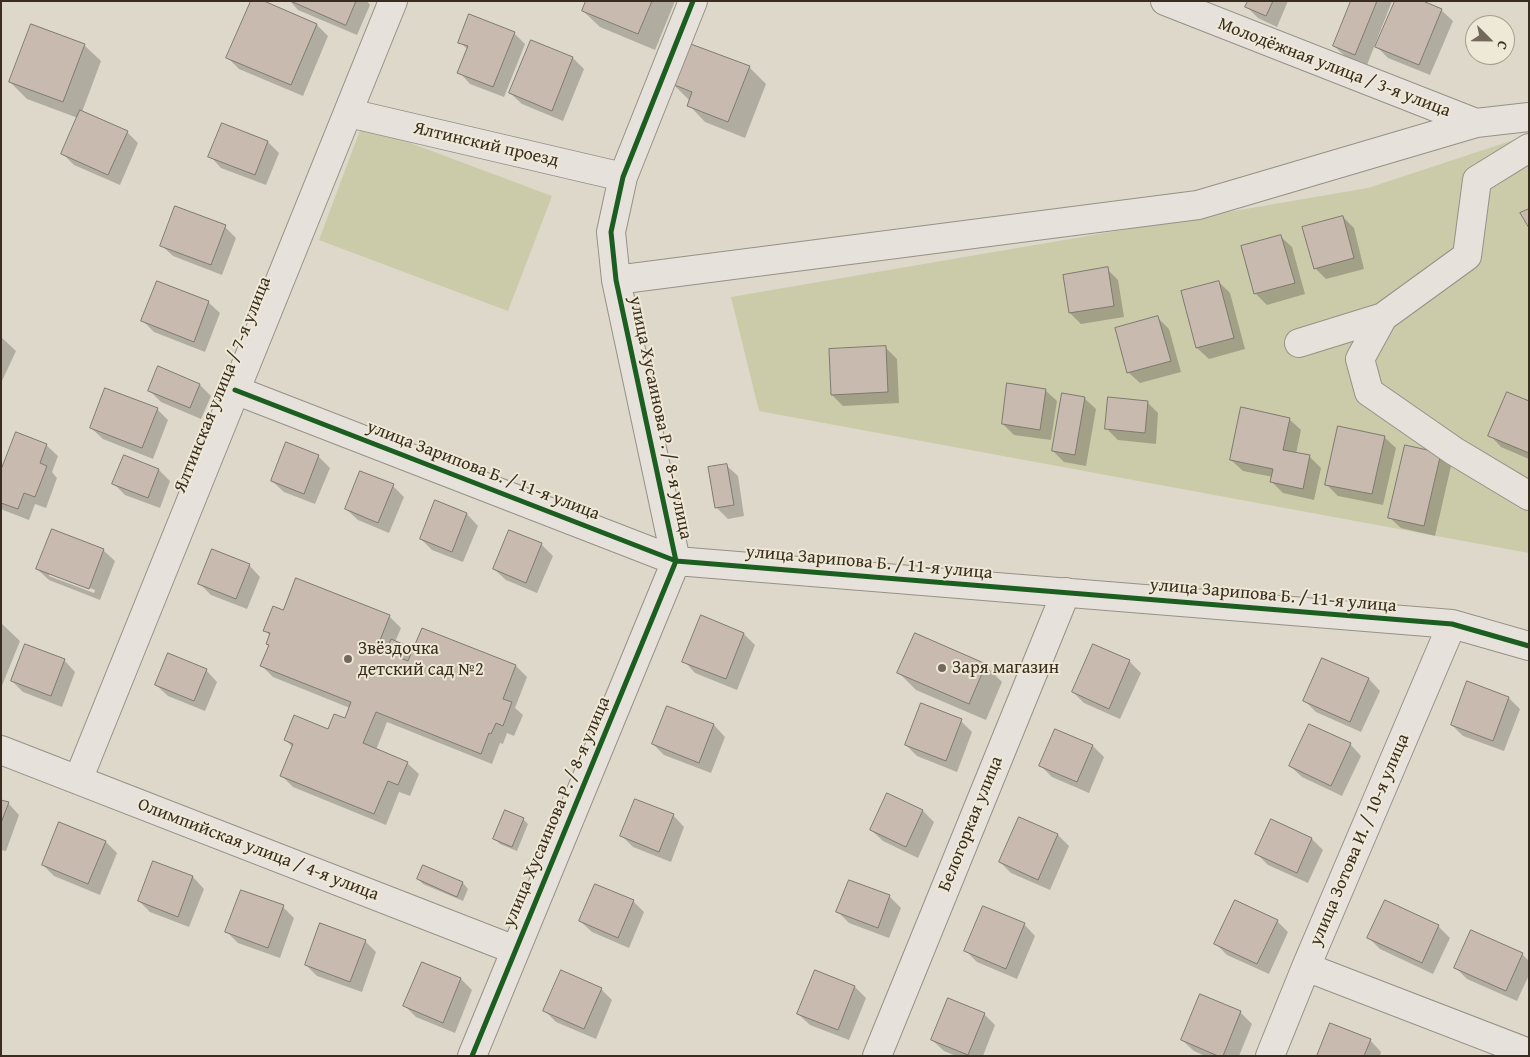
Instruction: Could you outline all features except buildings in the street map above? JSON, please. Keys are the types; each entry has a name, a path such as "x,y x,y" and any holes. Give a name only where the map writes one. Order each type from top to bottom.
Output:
{"street":[{"name":"Ялтинская улица / 7-я улица","path":"78,780 394,1"},
{"name":"улица Хусаинова Р. / 8-я улица","path":"472,1056 676,561 616,280 611,232 623,176 693,1"},
{"name":"Молодёжная улица / 3-я улица","path":"1165,1 1476,123"},
{"name":"Ялтинский проезд","path":"348,113 623,176"},
{"path":"616,280 1198,205 1476,123 1529,117"},
{"path":"1299,343 1383,318 1468,256 1477,180 1529,148"},
{"path":"1383,318 1360,359 1369,392 1454,451 1529,496"},
{"name":"улица Зарипова Б. / 11-я улица","path":"235,390 676,561 1452,624 1529,646"},
{"name":"Белогоркая улица","path":"877,1056 1066,592"},
{"name":"улица Зотова И. / 10-я улица","path":"1270,1056 1452,624"},
{"name":"Олимпийская улица / 4-я улица","path":"1,750 515,950"},
{"path":"1306,967 1529,1053"}],"green space":[{"path":"362,125 552,196 508,311 319,240"},
{"path":"1529,135 1529,553 759,411 731,297 1368,188"}],"cycle path":[{"path":"472,1056 676,561 616,280 611,232 623,177 693,1"},
{"path":"235,390 676,561 1452,624 1529,646"}],"place":[{"name":"Звёздочка детский сад №2","path":"348,659"},
{"name":"Заря магазин","path":"942,668"}]}
